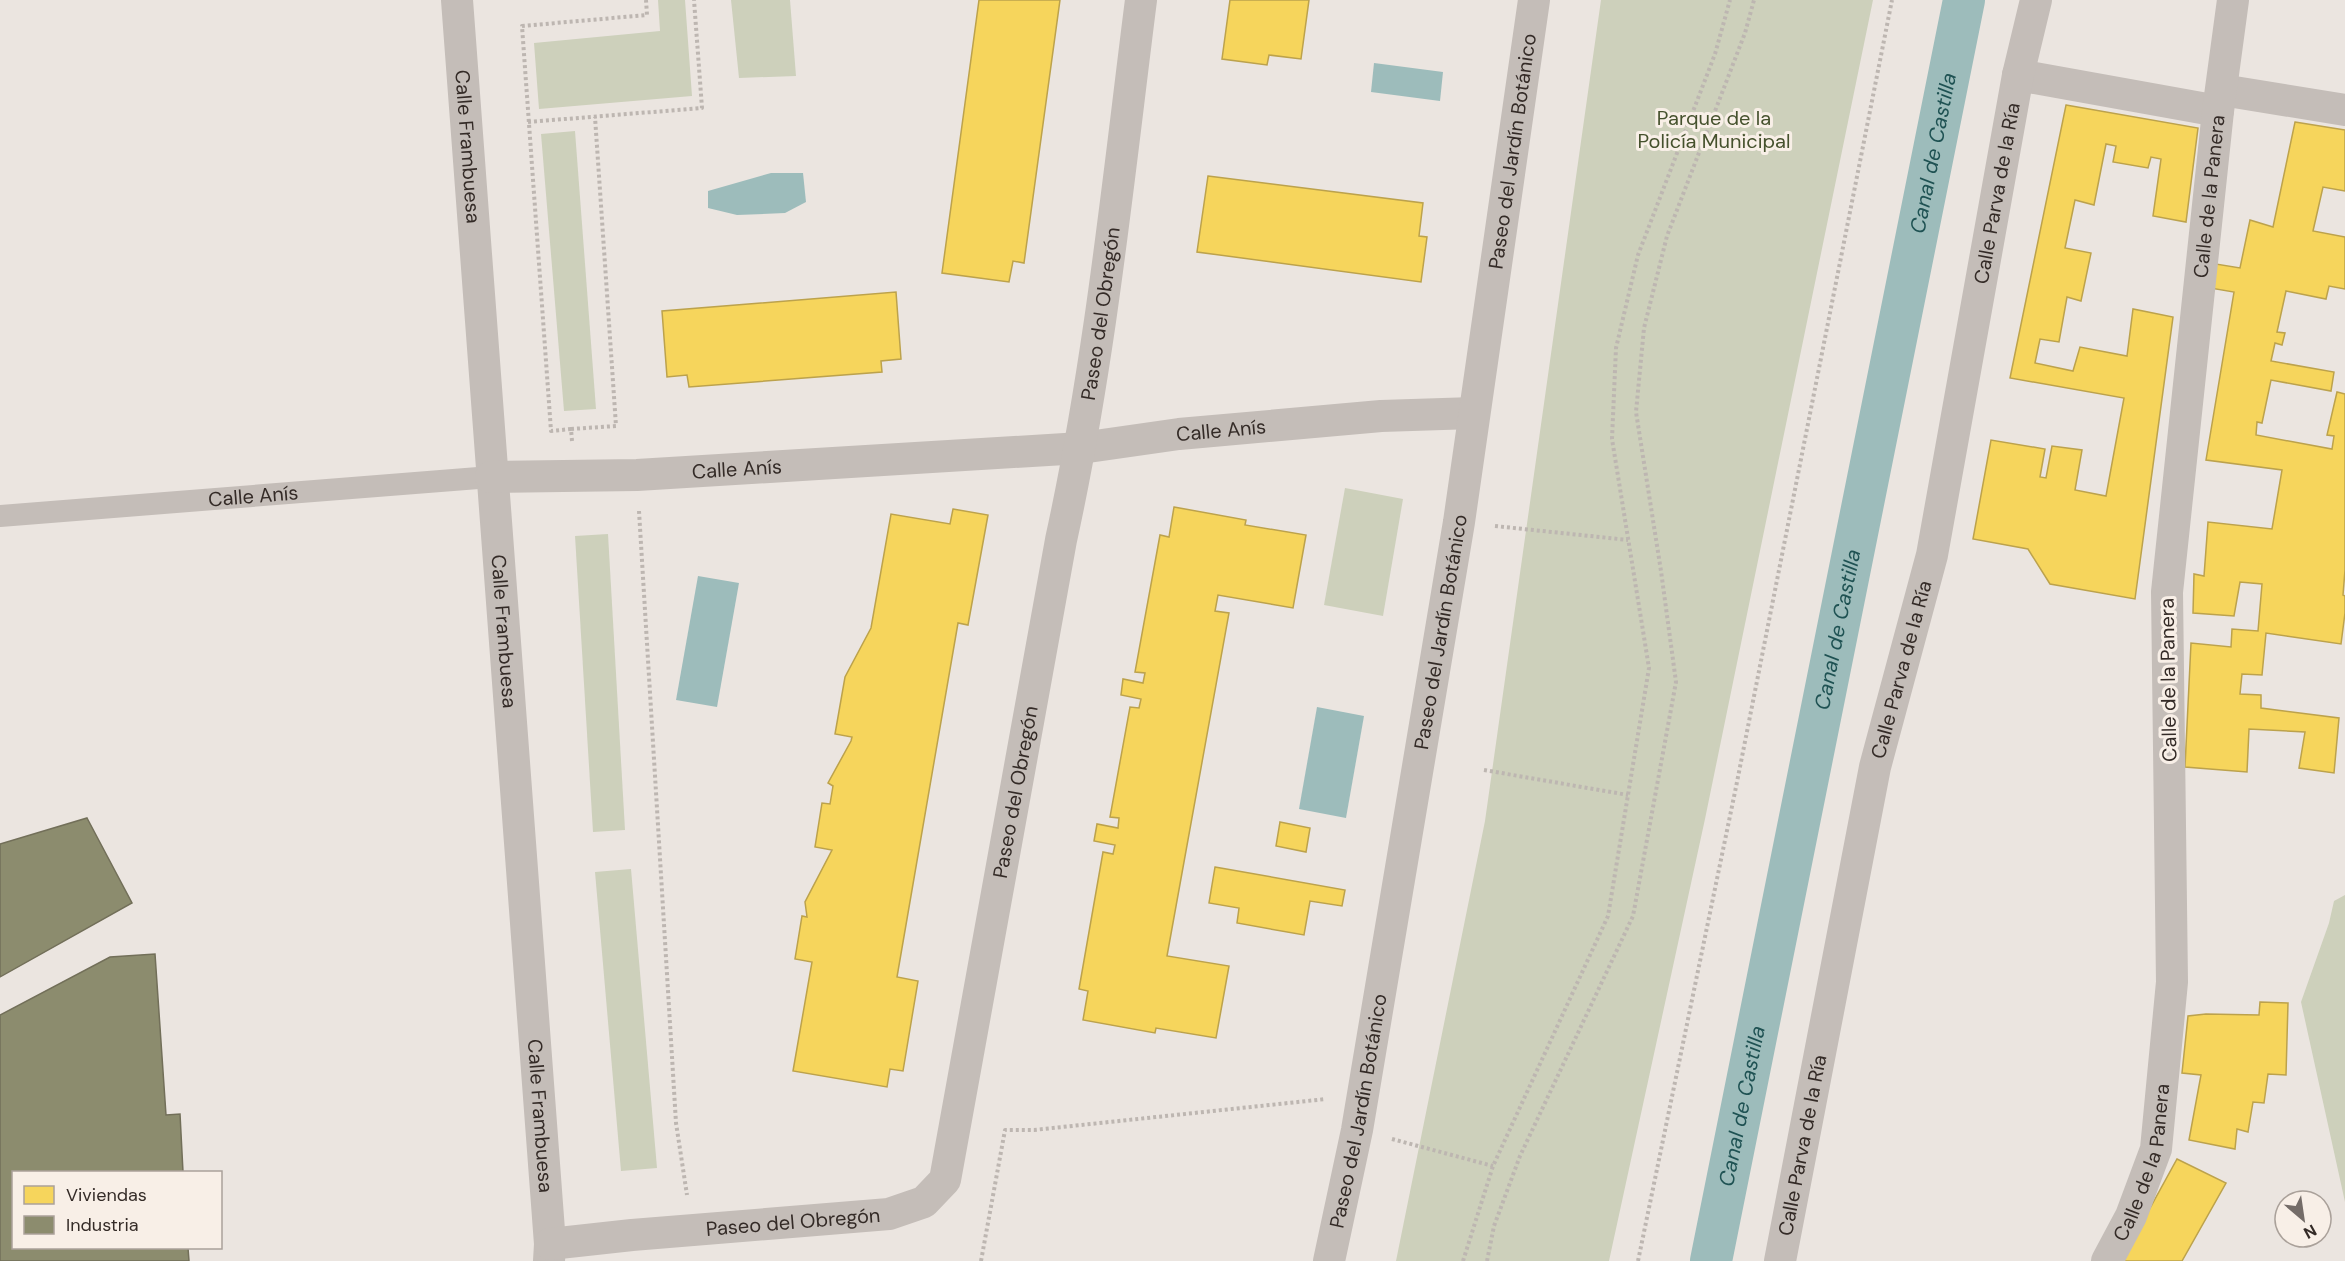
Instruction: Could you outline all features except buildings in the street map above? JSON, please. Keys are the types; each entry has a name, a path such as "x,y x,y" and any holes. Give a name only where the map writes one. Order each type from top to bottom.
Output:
{"street":[{"name":"Calle Frambuesa","path":"457,0 550,1253"},
{"name":"Paseo del Obregón","path":"550,1253 692,1230 890,1214 924,1202 945,1180 1099,340 1141,0"},
{"name":"Paseo del Jardín Botánico","path":"1329,1261 1357,1130 1459,522 1534,0"},
{"name":"Calle Parva de la Ría","path":"1780,1261 1875,767 1932,555 2018,75 2036,0"},
{"name":"Calle de la Panera","path":"2107,1261 2131,1216 2156,1149 2171,994 2167,592 2233,0"},
{"name":"Calle Parva de la Ría","path":"2018,75 2220,101"},
{"name":"Calle de la Panera","path":"2220,101 2345,110"},
{"name":"Calle Anís","path":"0,516 491,477 637,475 1081,448 1203,431 1381,416 1474,413"}],"path":[{"path":"595,117 616,426 551,431 522,26 647,15 646,0"},
{"path":"528,122 702,108 694,0"},
{"path":"1464,1261 1493,1166 1608,916 1649,668 1612,439 1616,348 1638,255 1715,54 1730,0"},
{"path":"1487,1261 1494,1226 1520,1156 1633,916 1676,682 1636,412 1644,328 1667,236 1745,33 1754,0"},
{"path":"1638,1261 1736,787 1892,0"},
{"path":"571,429 574,476"},
{"path":"637,475 676,1123 692,1230"},
{"path":"1459,522 1628,540"},
{"path":"1484,770 1628,795"},
{"path":"981,1261 1005,1130 1034,1130 1363,1095"},
{"path":"1357,1130 1493,1166"}],"green space":[{"path":"658,0 685,0 692,96 539,109 534,43 660,31"},
{"path":"731,0 790,0 796,76 739,78"},
{"name":"Parque de la Policía Municipal","path":"1601,0 1873,0 1705,819 1609,1261 1396,1261 1485,821"},
{"path":"575,131 596,409 564,411 541,134"},
{"path":"1345,488 1403,499 1383,616 1324,605"},
{"path":"608,534 625,830 593,832 575,536"},
{"path":"631,869 657,1168 621,1171 595,872"},
{"path":"2345,895 2345,1202 2301,1002 2329,923 2334,901"}],"water":[{"path":"1374,63 1443,72 1440,101 1371,92"},
{"path":"771,173 803,173 806,202 785,213 737,215 708,208 708,191"},
{"path":"698,576 739,583 717,707 676,700"},
{"path":"1317,707 1364,716 1346,818 1299,809"}],"waterway":[{"name":"Canal de Castilla","path":"1711,1261 1964,0"}]}
